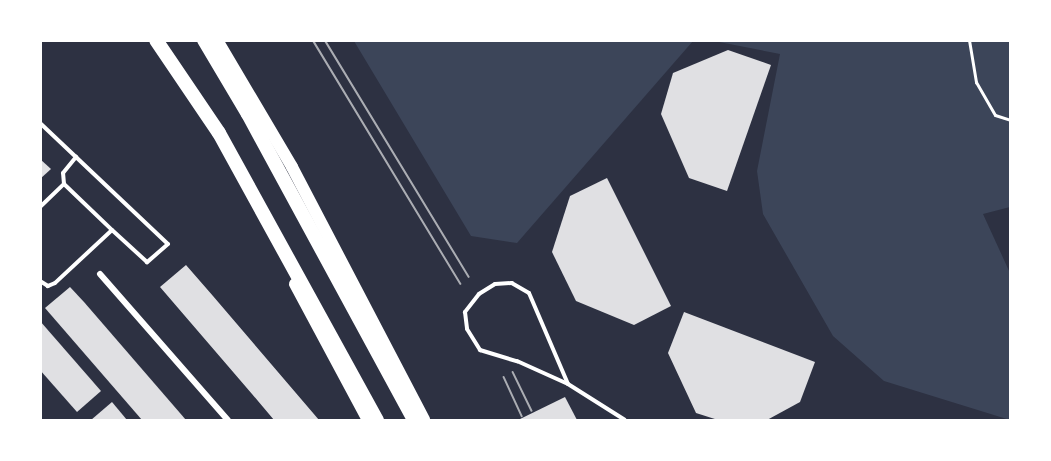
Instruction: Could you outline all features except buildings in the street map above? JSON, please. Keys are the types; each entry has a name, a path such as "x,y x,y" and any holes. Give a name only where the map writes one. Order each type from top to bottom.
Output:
{"highway":[{"path":"156,40 219,133 377,420"},
{"path":"204,40 248,114 414,420"}],"main road":[{"path":"163,40 368,420"},
{"path":"217,40 292,167 424,420"}],"street":[{"path":"100,274 228,420"}],"lane":[{"path":"40,123 76,157 168,244 147,262 64,184 63,174 76,157"},
{"path":"40,207 64,184"},
{"path":"40,281 48,286 55,283 112,230"},
{"path":"568,384 528,293 512,283 495,284 479,294 465,312 467,329 480,350 517,361 568,384 625,420"}],"path":[{"path":"969,40 976,82 995,115 1011,120"}],"shaded area":[{"path":"354,41 693,41 517,243 471,236"},
{"path":"714,41 1010,41 1010,207 983,214 1010,273 1010,420 884,381 833,336 763,214 757,171 780,54"}],"tram line":[{"path":"313,40 461,284"},
{"path":"325,40 469,277"},
{"path":"513,372 532,411"},
{"path":"504,377 522,416"}]}
